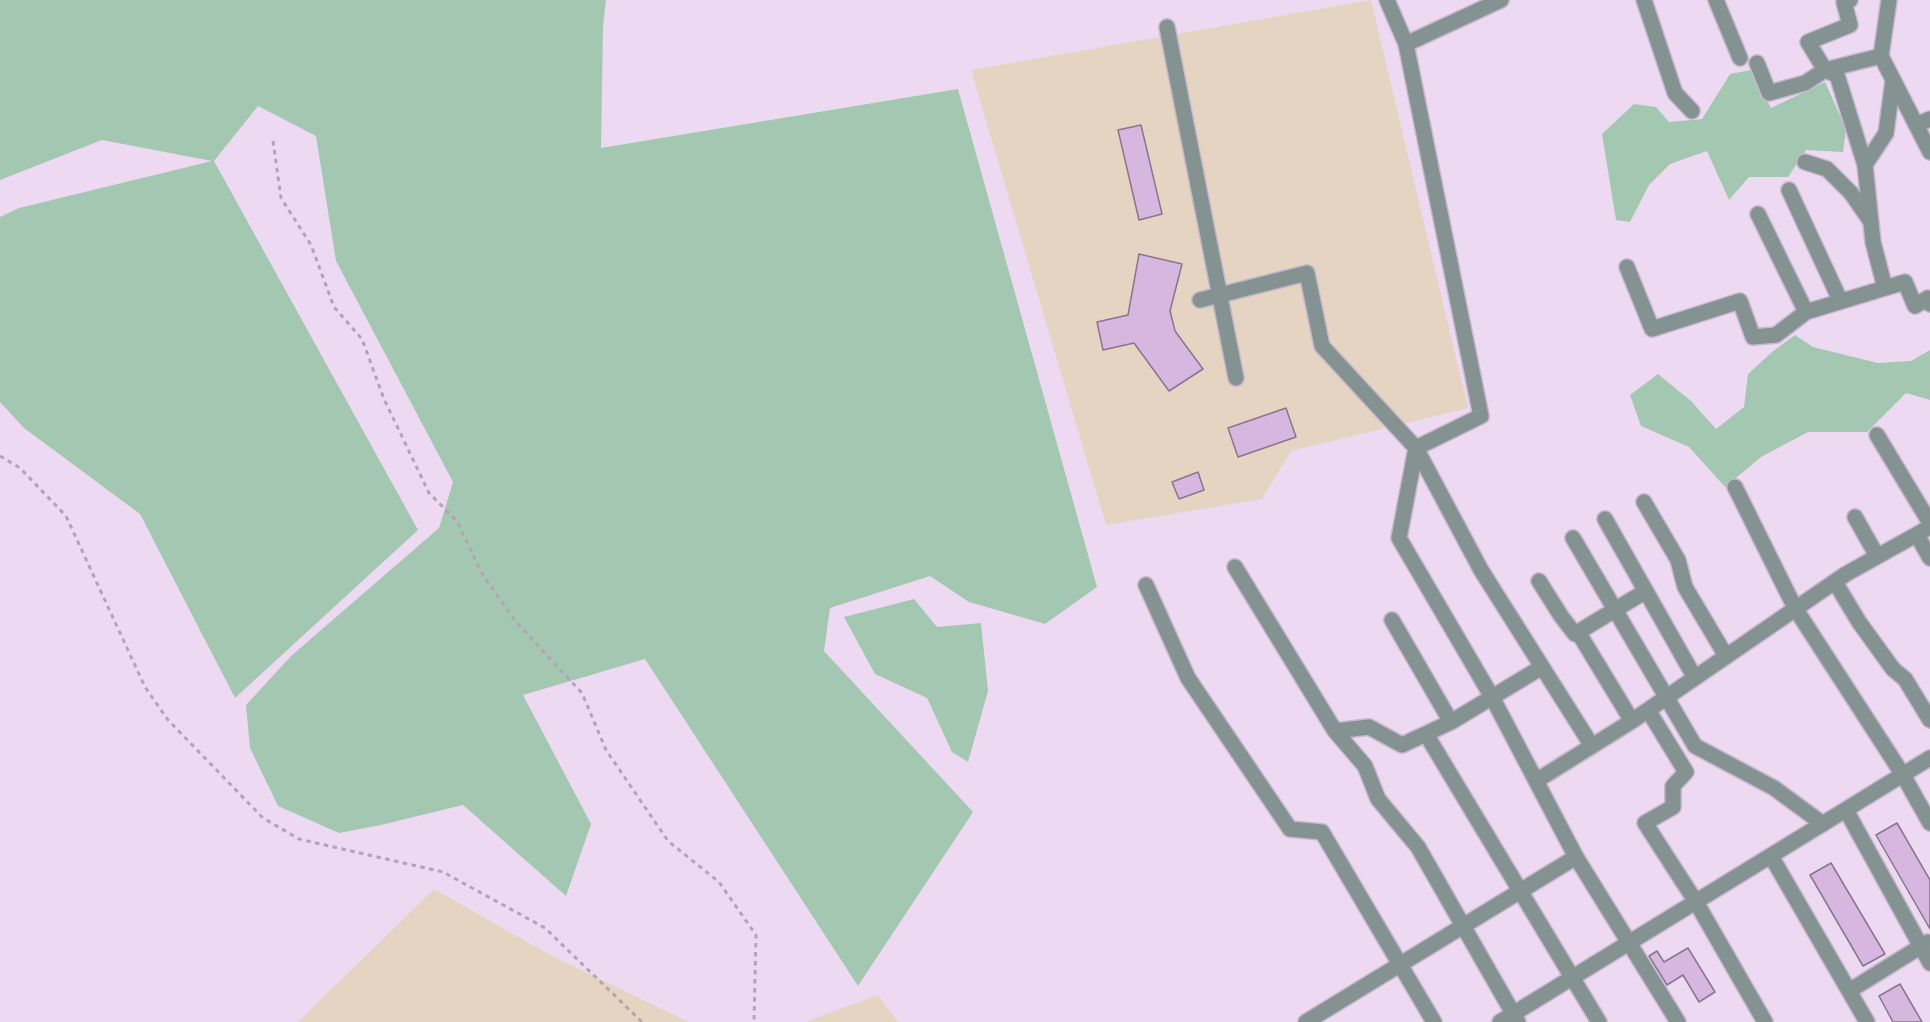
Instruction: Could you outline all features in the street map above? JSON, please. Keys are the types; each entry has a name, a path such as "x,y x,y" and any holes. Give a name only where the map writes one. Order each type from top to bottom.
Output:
{"street":[{"path":"1387,0 1406,44 1481,416 1416,448"},
{"path":"1406,44 1502,0"},
{"path":"1644,0 1675,93 1692,111"},
{"path":"1716,0 1740,58"},
{"path":"1850,0 1844,2 1850,25 1808,42 1825,70 1837,75 1865,165 1873,242 1885,288"},
{"path":"1889,0 1881,56 1893,80 1923,122 1930,152"},
{"path":"1167,27 1236,378"},
{"path":"1757,63 1769,93 1805,83 1825,70 1881,56"},
{"path":"1865,165 1886,133 1893,80"},
{"path":"1805,162 1827,169 1851,193 1871,221"},
{"path":"1789,190 1840,300"},
{"path":"1758,214 1806,312"},
{"path":"1628,267 1652,329 1740,301 1753,337 1776,335 1806,312 1905,282 1916,306 1928,298 1930,304"},
{"path":"1200,300 1307,273 1322,346 1416,448 1480,570 1592,746"},
{"path":"1877,435 1926,528 1930,558"},
{"path":"1416,448 1399,538 1492,698 1576,856 1678,1022"},
{"path":"1735,487 1795,608 1903,775 1930,823"},
{"path":"1644,502 1678,560 1686,587 1726,656"},
{"path":"1855,518 1876,556"},
{"path":"1605,519 1695,678"},
{"path":"1536,781 1632,722 1835,582 1926,528"},
{"path":"1573,538 1695,746 1774,788 1823,824"},
{"path":"1235,567 1335,731 1365,766 1378,799 1418,847 1463,926 1510,1019 1629,942 1930,758"},
{"path":"1539,581 1575,634 1646,591"},
{"path":"1835,582 1859,622 1893,669 1905,680 1930,720"},
{"path":"1146,585 1194,688 1290,829 1322,832 1434,1022"},
{"path":"1392,620 1452,722"},
{"path":"1578,632 1632,722"},
{"path":"1335,731 1369,727 1402,745 1452,722 1542,667"},
{"path":"1648,710 1686,772 1673,786 1673,807 1645,824 1696,902 1765,1022"},
{"path":"1426,734 1599,1022"},
{"path":"1846,810 1926,944 1930,963"},
{"path":"1306,1022 1576,856"},
{"path":"1771,856 1867,1022"},
{"path":"1849,990 1926,944"}],"path":[{"path":"273,141 281,198 311,245 334,307 362,339 384,399 429,493 457,521 481,572 516,622 582,693 606,750 668,841 719,882 756,935 754,1022"},
{"path":"0,456 20,468 66,516 144,687 168,720 263,818 299,839 443,872 545,928 642,1022"}],"shaded area":[{"path":"1371,0 1468,408 1291,451 1262,499 1106,525 971,70"},
{"path":"434,889 554,957 689,1022 298,1022"},
{"path":"878,995 898,1022 805,1022"}],"green space":[{"path":"0,0 606,0 603,26 601,148 958,89 1097,587 1045,624 969,602 930,576 830,608 824,651 973,812 858,986 645,659 523,695 591,824 566,896 463,805 339,833 278,806 250,748 246,705 291,656 439,528 453,482 336,261 316,136 258,106 214,161 418,530 235,698 140,514 24,428 0,402 0,217 19,208 212,161 102,140 0,180"},
{"path":"1751,70 1771,108 1825,82 1846,129 1843,152 1806,150 1788,177 1749,177 1729,200 1707,151 1670,164 1649,185 1630,222 1616,220 1602,134 1634,104 1656,107 1669,122 1702,119 1730,74"},
{"path":"1795,335 1813,347 1878,363 1911,361 1930,350 1930,400 1906,393 1867,432 1808,432 1761,457 1725,487 1689,447 1641,426 1630,395 1658,374 1691,401 1716,429 1744,407 1748,374"},
{"path":"914,599 937,627 981,623 988,691 968,762 952,752 927,698 875,674 844,617"}],"building":[{"path":"1141,125 1162,214 1139,220 1118,130"},
{"path":"1139,254 1182,264 1170,311 1175,331 1203,369 1169,391 1134,343 1103,350 1097,322 1128,315"},
{"path":"1286,408 1296,437 1238,457 1228,428"},
{"path":"1198,472 1204,490 1179,499 1172,482"},
{"path":"1897,823 1930,880 1930,929 1876,835"},
{"path":"1831,863 1885,954 1863,966 1810,875"},
{"path":"1688,948 1715,992 1699,1002 1683,975 1667,985 1649,956 1657,951 1664,962"},
{"path":"1900,984 1922,1022 1893,1022 1879,996"}]}
